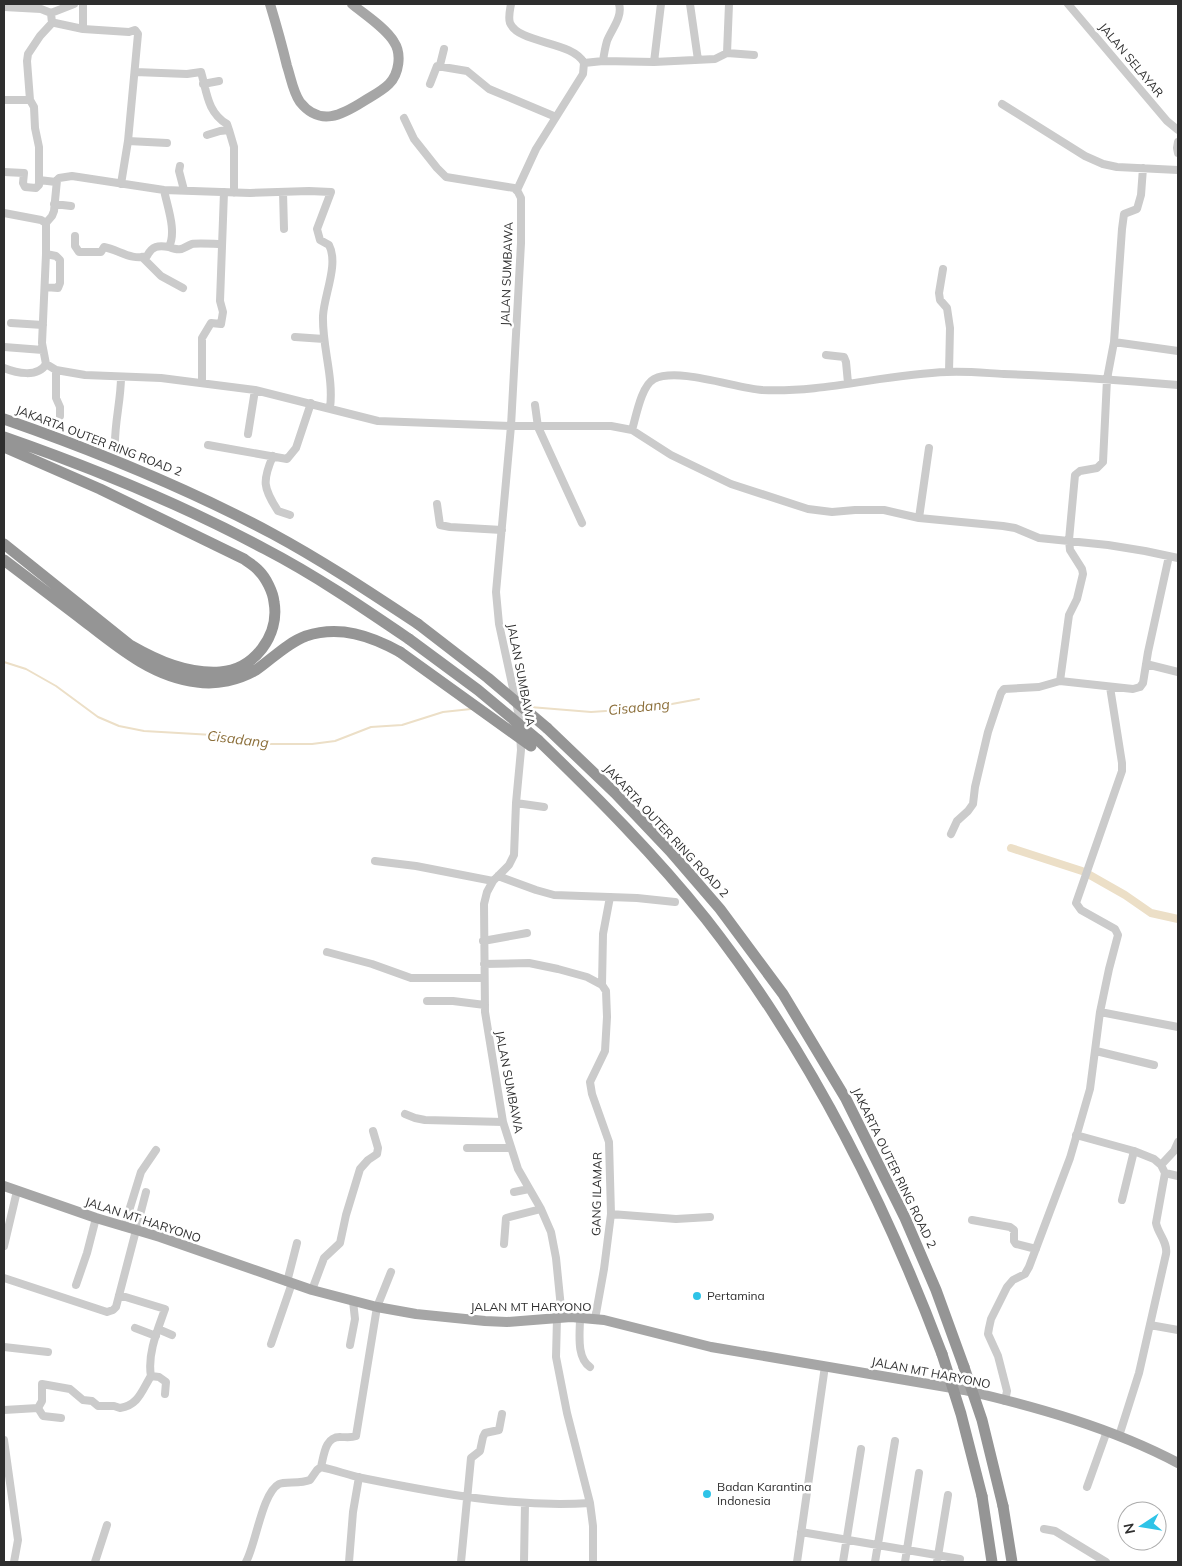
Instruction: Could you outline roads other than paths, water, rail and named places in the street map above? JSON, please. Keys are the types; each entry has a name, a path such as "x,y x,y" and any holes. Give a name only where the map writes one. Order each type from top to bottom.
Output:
{"highway":[{"name":"JAKARTA OUTER RING ROAD 2","path":"4,419 112,459 184,490 265,530 344,576 418,624 488,678 548,728 615,793 670,851 720,909 782,994 846,1099 906,1218 936,1290 982,1420 1003,1506 1012,1562"},
{"path":"4,437 108,476 178,506 265,549 336,590 410,639 478,690 608,808 659,864 706,920 771,1009 836,1118 891,1229 942,1354 961,1414 982,1496 992,1562"},
{"path":"4,447 100,489 244,559 259,570 274,601 272,634 262,650 236,669 222,672 174,667 130,645 4,544"},
{"path":"4,560 124,652 148,666 171,676 197,682 218,682 239,678 255,670 306,636 326,632 351,633 375,639 400,652 535,743"}],"main road":[{"path":"270,4 294,88 300,101 310,111 321,116 333,117 351,109 389,84 398,65 395,42 352,4"},
{"name":"JALAN MT HARYONO","path":"4,1186 312,1290 377,1307 425,1315 485,1321 507,1322 580,1318 616,1322 711,1347 964,1390 1005,1400 1107,1431 1149,1448 1178,1463"}],"street":[{"path":"4,7 41,9 51,13 74,4"},
{"path":"83,4 83,29"},
{"path":"404,118 414,139 436,168 446,177 517,190 536,149 583,74 584,63 577,54 518,31 510,23 510,4"},
{"path":"603,61 608,40 617,22 619,4"},
{"path":"654,62 661,4"},
{"path":"690,4 698,60"},
{"path":"727,53 729,4"},
{"name":"JALAN SELAYAR","path":"1068,4 1167,121 1178,130"},
{"path":"4,172 24,173 23,182 25,187 36,188 39,185 39,147 35,128 34,107 30,100 28,54 40,36 52,23 51,13"},
{"path":"52,23 83,29 129,32 135,30 139,36 128,141 121,184"},
{"path":"430,84 434,72 440,65 444,49"},
{"path":"584,63 716,59 727,53 754,55"},
{"path":"440,65 467,71 489,89 556,117"},
{"path":"134,72 187,74 201,72 211,109 220,120 227,124 234,147 234,192"},
{"path":"203,84 211,84 218,81"},
{"path":"4,100 30,100"},
{"path":"1002,104 1098,162 1118,167 1178,170"},
{"path":"207,135 220,130 228,130"},
{"path":"128,141 167,143"},
{"path":"1178,142 1176,148 1178,153"},
{"path":"180,166 179,171 184,190"},
{"path":"1060,681 1069,615 1077,599 1083,574 1082,569 1070,550 1068,540 1075,475 1080,471 1098,468 1103,462 1108,379 1114,342 1123,221 1124,214 1137,209 1143,168"},
{"path":"4,368 17,372 36,372 43,370 46,364 43,350 42,324 45,287 46,223 52,216 56,182 59,178 72,176 164,190 331,192 317,232 320,240 329,245 332,254 330,282 323,314 324,339 331,392 330,408"},
{"path":"39,180 56,182"},
{"path":"164,190 172,231 172,241 169,247"},
{"name":"JALAN SUMBAWA","path":"517,190 520,198 520,244 511,426 496,592 498,614 519,716 521,736 514,856 511,863 496,878 484,900 485,1005 488,1042 503,1122 518,1169 541,1210 553,1242 560,1318 556,1356 567,1413 590,1504 593,1562"},
{"path":"202,383 202,338 211,323 221,324 223,312 220,301 224,192"},
{"path":"283,192 284,229"},
{"path":"54,204 71,206"},
{"path":"4,212 41,220 46,223"},
{"path":"75,236 76,248 79,252 101,252 104,247 115,249 130,257 147,256 150,250 158,245 174,249 187,248 192,244 221,244"},
{"path":"45,287 58,288 60,283 60,260 56,256 46,254"},
{"path":"142,257 162,276 183,288"},
{"path":"943,269 939,293 940,300 947,308 950,322 948,372"},
{"path":"11,323 42,324"},
{"path":"295,337 324,339"},
{"path":"1114,342 1178,352"},
{"path":"4,347 43,350"},
{"path":"826,355 844,357 848,383"},
{"path":"46,364 56,370 85,375 161,378 255,390 378,420 538,427 601,426 632,430 671,455 717,478 808,508 832,512 884,510 919,518 1015,528 1039,538 1145,550 1178,558"},
{"path":"56,370 56,398 60,407 60,416"},
{"path":"632,430 645,390 650,382 659,377 688,377 763,390 789,390 914,374 948,372 1108,379 1178,385"},
{"path":"115,448 114,433 121,398 121,377"},
{"path":"248,434 255,390"},
{"path":"208,444 286,459 296,448 311,403"},
{"path":"534,405 538,427 582,523"},
{"path":"919,518 929,448"},
{"path":"273,456 265,477 265,485 278,511 290,515"},
{"path":"437,504 440,525 502,530"},
{"path":"951,834 957,821 972,807 988,732 1002,691 1010,688 1039,687 1060,681 1133,690 1140,687 1143,683 1169,556"},
{"path":"1146,664 1178,672"},
{"path":"1005,1400 1007,1391 998,1356 988,1334 991,1319 1007,1287 1013,1280 1025,1274 1034,1257 1070,1158 1090,1089 1100,1012 1108,969 1118,935 1115,929 1080,910 1076,903 1122,771 1110,687"},
{"path":"516,803 544,807"},
{"path":"375,861 496,878 554,895 675,902"},
{"path":"484,964 528,963 571,972 587,977 602,985 603,934 610,897"},
{"path":"483,941 528,933"},
{"path":"327,952 372,964 411,978 484,978"},
{"name":"GANG ILAMAR","path":"594,1319 604,1269 611,1214 609,1144 591,1090 591,1079 605,1051 606,998 602,985"},
{"path":"427,1001 453,1001 485,1005"},
{"path":"1100,1012 1178,1027"},
{"path":"1096,1051 1154,1065"},
{"path":"405,1114 425,1120 503,1122"},
{"path":"312,1290 324,1258 340,1243 346,1215 360,1169 378,1152 374,1131"},
{"path":"1076,1135 1134,1151 1154,1159 1163,1169 1178,1176"},
{"path":"1119,1436 1138,1373 1167,1249 1156,1223 1163,1169 1178,1142"},
{"path":"467,1148 511,1148"},
{"path":"124,1227 141,1172 156,1150"},
{"path":"1122,1200 1134,1151"},
{"path":"514,1192 529,1189"},
{"path":"4,1246 17,1191"},
{"path":"4,1278 107,1312 113,1310 116,1307 146,1192"},
{"path":"504,1244 506,1218 541,1210"},
{"path":"611,1214 676,1219 710,1217"},
{"path":"76,1285 96,1218"},
{"path":"972,1220 1010,1227 1014,1230 1014,1242 1016,1244 1036,1248"},
{"path":"271,1344 289,1282 297,1243"},
{"path":"246,1562 252,1551 266,1502 276,1486 284,1483 298,1484 310,1480 317,1470 322,1467 327,1444 331,1439 336,1437 352,1438 356,1436 377,1307 391,1272"},
{"path":"38,1408 42,1401 42,1384 70,1389 83,1400 92,1401 98,1406 125,1407 140,1398 151,1376 149,1368 157,1333 166,1309 119,1295"},
{"path":"350,1345 355,1319 353,1301"},
{"path":"580,1318 583,1360 590,1367"},
{"path":"1150,1325 1178,1330"},
{"path":"135,1328 172,1335"},
{"path":"4,1347 48,1352"},
{"path":"797,1562 825,1366"},
{"path":"151,1376 159,1377 166,1382 166,1394"},
{"path":"4,1410 38,1408"},
{"path":"38,1408 43,1416 61,1418"},
{"path":"461,1562 471,1458 480,1451 485,1433 499,1430 502,1414"},
{"path":"1087,1487 1107,1431"},
{"path":"875,1562 895,1441"},
{"path":"4,1443 18,1540 14,1562"},
{"path":"843,1562 861,1449"},
{"path":"322,1467 359,1478 422,1488 451,1495 552,1505 590,1504"},
{"path":"906,1562 919,1473"},
{"path":"349,1562 353,1512 359,1478"},
{"path":"937,1559 948,1495"},
{"path":"524,1562 525,1503"},
{"path":"95,1562 107,1525"},
{"path":"1044,1529 1055,1531 1106,1562"},
{"path":"801,1532 908,1549 937,1559 960,1559"}],"waterway":[{"name":"Cisadang","path":"4,662 26,669 56,686 98,717 119,726 144,731 213,735 266,744 312,744 335,741 371,727 402,725 443,712 471,709"},
{"name":"Cisadang","path":"530,707 591,712 650,708 699,699"},
{"path":"1011,848 1082,871"},
{"path":"1088,874 1125,895 1151,913 1178,919"}],"place":[{"name":"Pertamina","path":"697,1296"},
{"name":"Badan Karantina Indonesia","path":"707,1494"}]}
